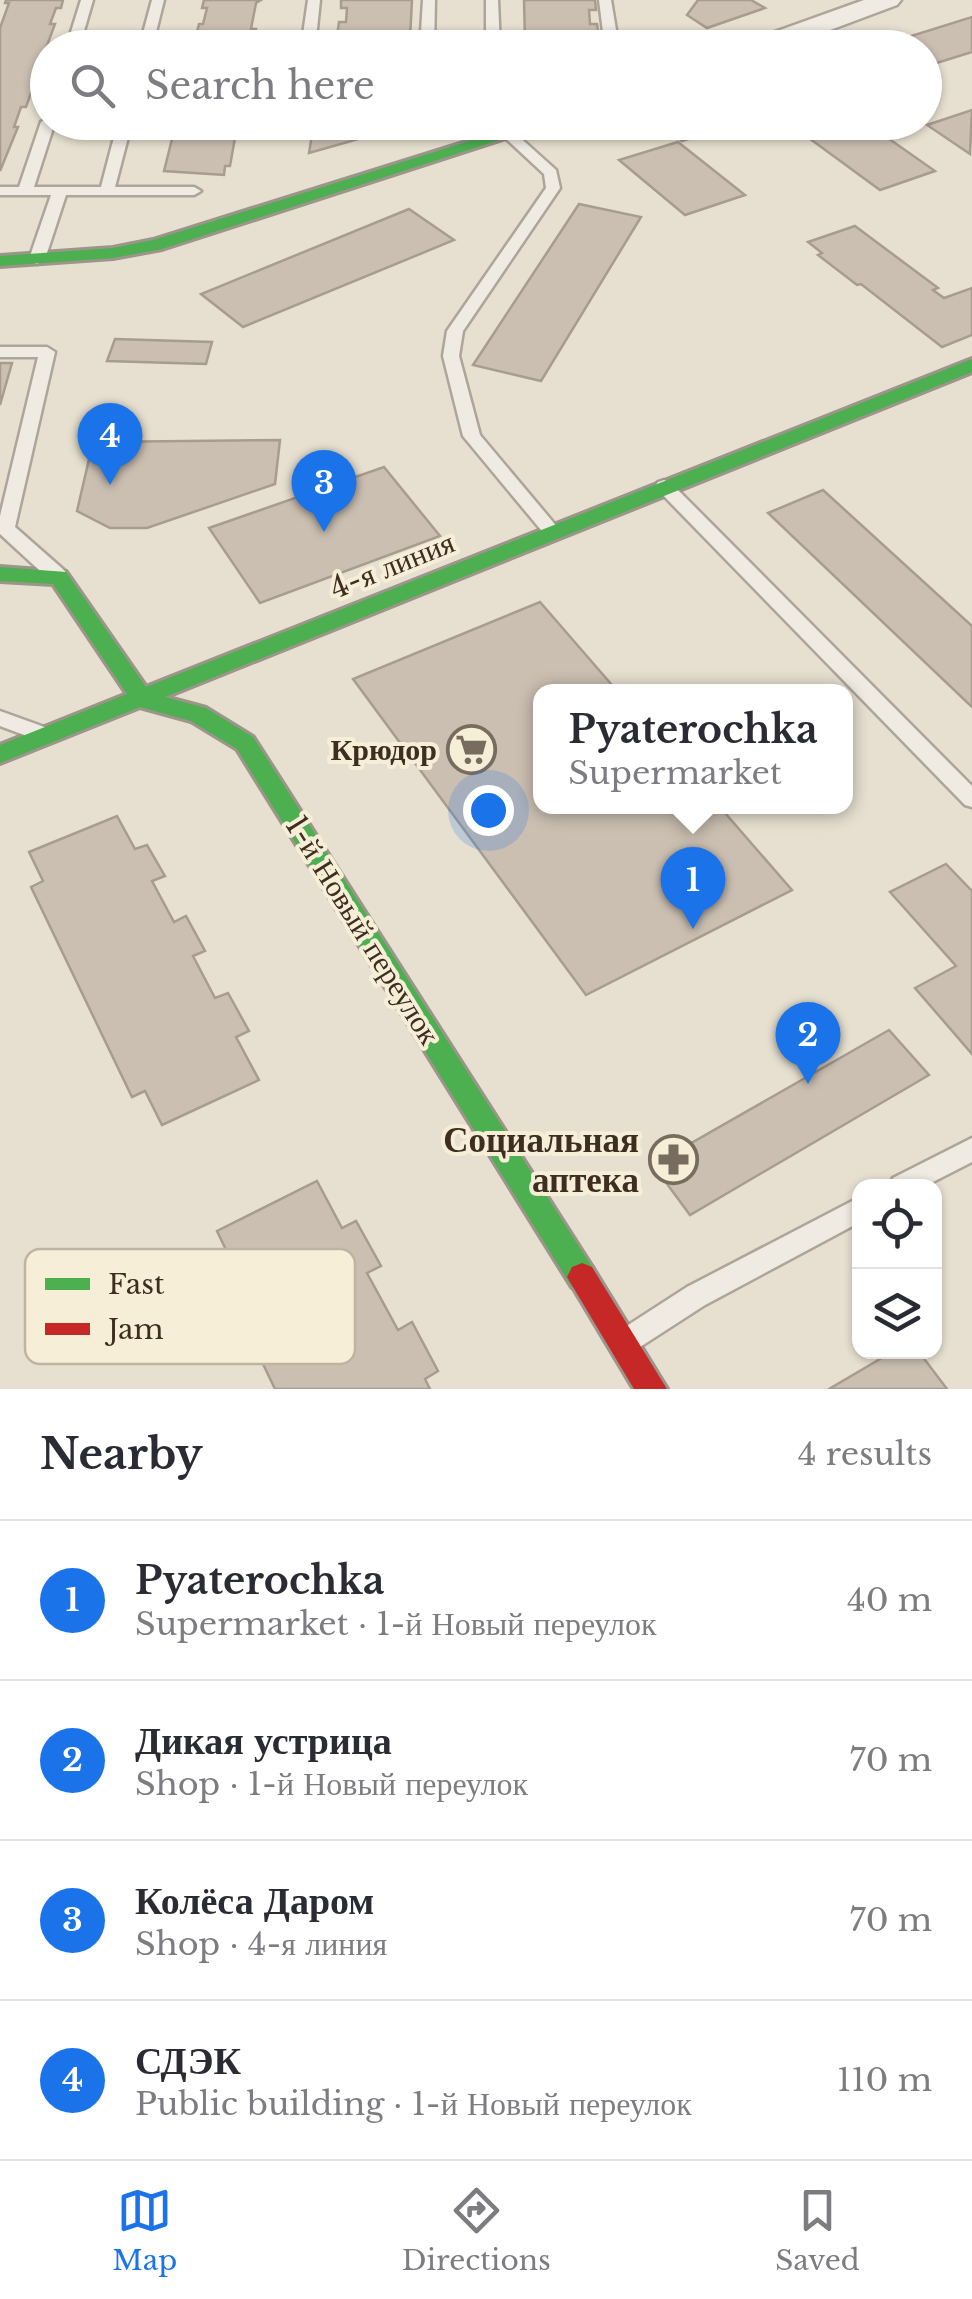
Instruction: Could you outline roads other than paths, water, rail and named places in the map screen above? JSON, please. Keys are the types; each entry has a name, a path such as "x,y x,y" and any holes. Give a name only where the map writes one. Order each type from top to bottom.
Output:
{"street":[{"path":"806,30 888,0"},
{"path":"0,260 113,253 156,245 473,140"},
{"name":"4-я линия","path":"0,754 972,365"},
{"path":"0,574 59,578 143,700"},
{"name":"1-й Новый переулок","path":"143,700 191,710 220,722 245,744 652,1389"}],"lane":[{"path":"78,30 88,0"},
{"path":"150,30 158,0"},
{"path":"310,30 314,0"},
{"path":"427,30 429,0"},
{"path":"492,0 493,30"},
{"path":"605,0 609,30"},
{"path":"25,191 42,140"},
{"path":"107,191 120,140"},
{"path":"520,140 551,173 554,188 456,331 451,356 472,436 552,532"},
{"path":"0,191 194,191"},
{"path":"37,260 60,191"},
{"path":"0,352 48,352 3,528 59,578"},
{"path":"664,486 972,799"},
{"path":"0,718 50,736"},
{"path":"915,1179 972,1149"},
{"path":"625,1342 696,1296 852,1213"}],"place":[{"name":"СДЭК","path":"110,485"},
{"name":"Колёса Даром","path":"324,532"},
{"name":"Крюдор","path":"472,749"},
{"name":"Pyaterochka","path":"693,929"},
{"name":"Дикая устрица","path":"808,1084"},
{"name":"Социальная аптека","path":"674,1159"}]}
